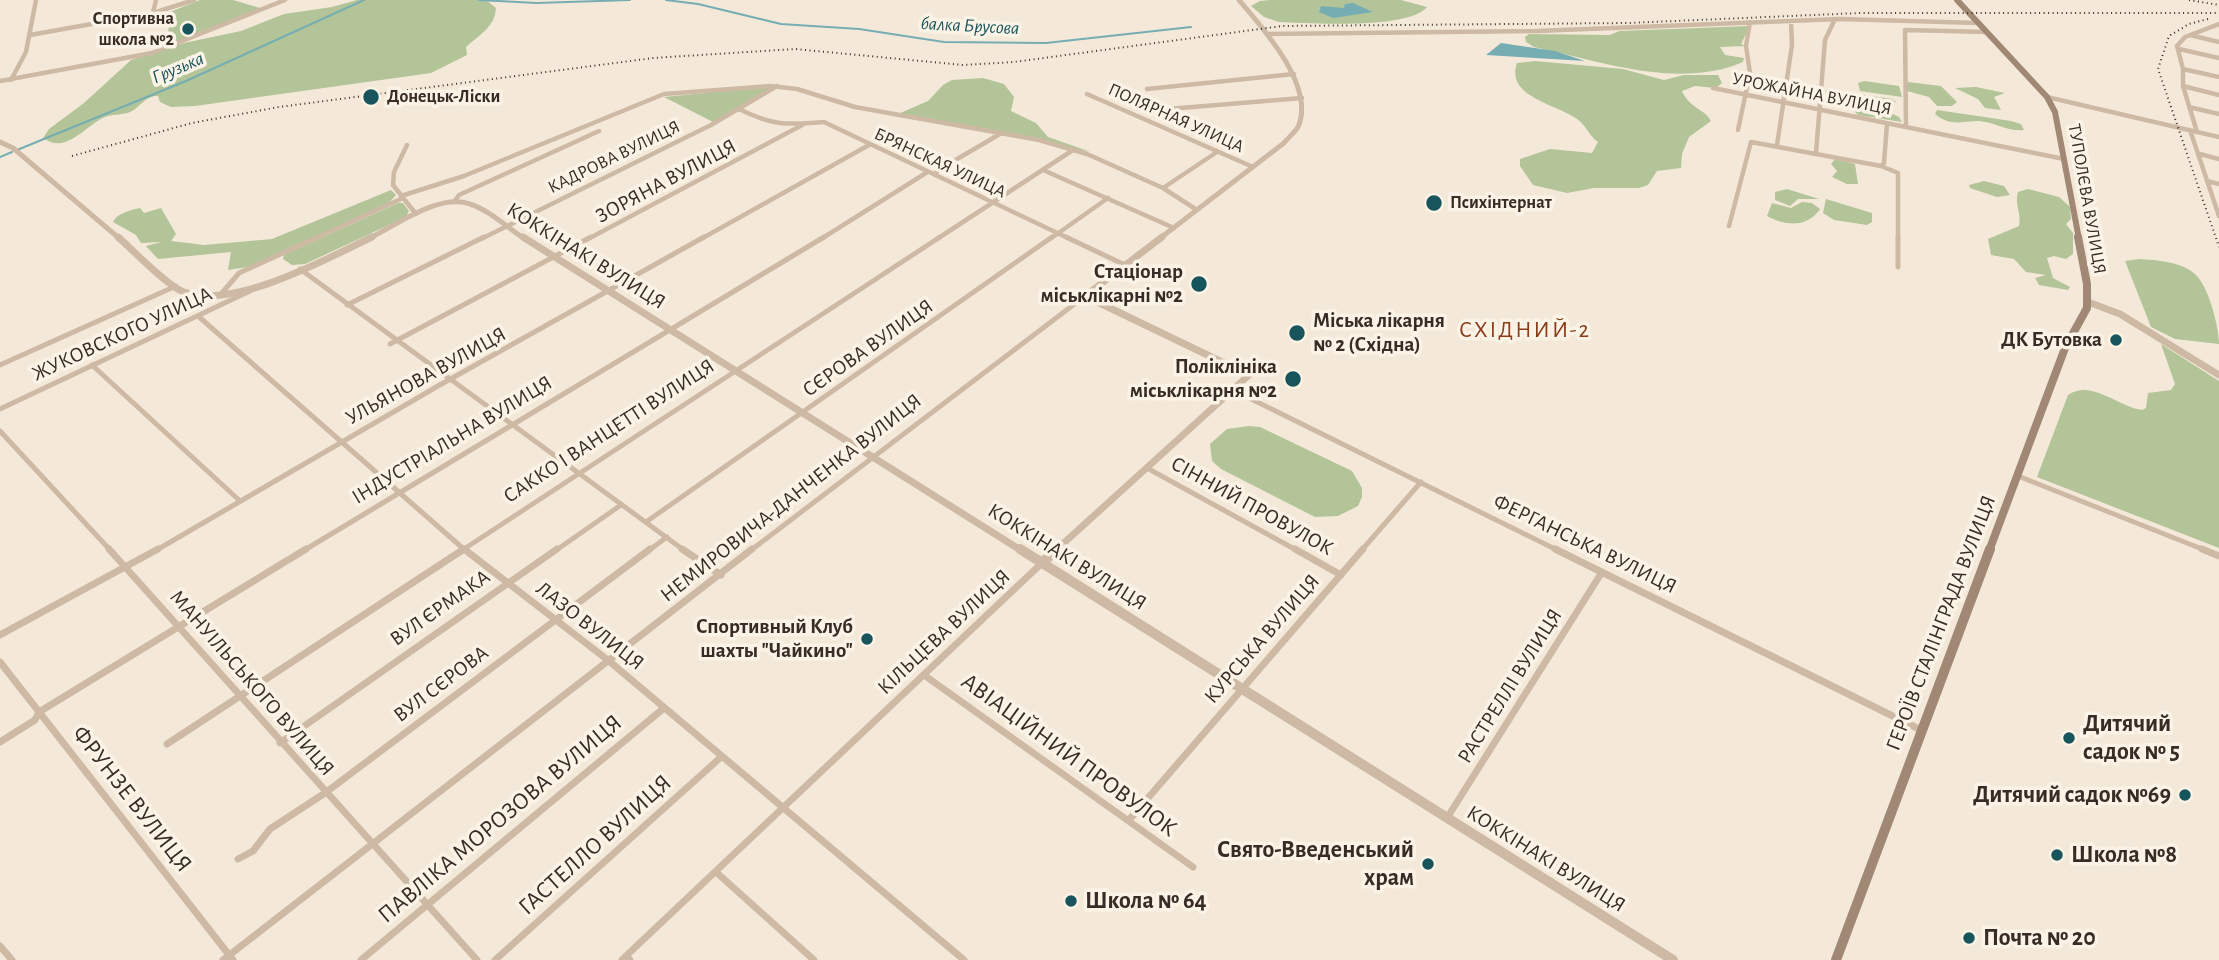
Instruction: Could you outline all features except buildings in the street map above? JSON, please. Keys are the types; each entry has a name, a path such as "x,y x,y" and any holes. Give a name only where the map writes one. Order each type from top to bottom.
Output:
{"main road":[{"name":"ТУПОЛЄВА ВУЛИЦЯ","path":"1957,0 2047,97 2055,112 2088,302"},
{"name":"ГЕРОЇВ СТАЛІНГРАДА ВУЛИЦЯ","path":"1836,960 2065,348 2088,302"}],"street":[{"path":"11,80 17,73 30,35 36,0"},
{"path":"153,13 156,0"},
{"path":"30,35 153,13 194,0"},
{"path":"0,81 152,53 285,0"},
{"path":"1156,110 1302,98 1294,74 1240,0"},
{"path":"1267,34 1537,31 1835,19 1978,23"},
{"path":"1816,153 1825,40 1835,19"},
{"path":"1777,145 1792,45 1791,21"},
{"path":"1738,130 1750,74 1745,46 1750,22"},
{"path":"2197,132 2183,86 2183,69 2177,54 2179,43 2190,35 2218,24"},
{"name":"УРОЖАЙНА ВУЛИЦЯ","path":"1906,127 1905,30 1987,32"},
{"path":"2190,35 2219,42"},
{"path":"2179,49 2219,58"},
{"path":"2183,69 2219,77"},
{"path":"1147,89 1294,74"},
{"path":"221,294 239,273 402,197 464,176 664,94 777,86 797,89 855,107 1001,133 1073,150 1163,188 1197,210"},
{"name":"КАДРОВА ВУЛИЦЯ","path":"347,305 739,108 777,86"},
{"path":"2183,86 2219,95"},
{"name":"УРОЖАЙНА ВУЛИЦЯ","path":"1713,88 2064,159"},
{"name":"ПОЛЯРНАЯ УЛИЦА","path":"1087,94 1253,167"},
{"path":"2047,97 2219,137"},
{"name":"НЕМИРОВИЧА-ДАНЧЕНКА ВУЛИЦЯ","path":"228,959 872,456 1284,143 1298,127 1302,98"},
{"path":"2189,107 2219,114"},
{"name":"БРЯНСКАЯ УЛИЦА","path":"739,108 767,123 781,126 824,122 1125,265"},
{"name":"ЗОРЯНА ВУЛИЦЯ","path":"390,344 806,123"},
{"path":"1881,166 1884,163 1887,124"},
{"path":"2190,130 2219,216"},
{"path":"0,142 13,148 176,286 194,294 221,294 258,288 435,206 454,202 459,195 589,132 599,131"},
{"name":"ІНДУСТРІАЛЬНА ВУЛИЦЯ","path":"0,742 35,720 39,712 180,626 965,151 976,149 1001,133"},
{"path":"1728,226 1749,146 1758,142 1881,166 1898,173 1898,267"},
{"path":"407,145 394,172 393,185 416,215"},
{"name":"УЛЬЯНОВА ВУЛИЦЯ","path":"0,635 126,568 451,379 869,145"},
{"name":"САККО І ВАНЦЕТТІ ВУЛИЦЯ","path":"167,744 735,369 1073,150"},
{"path":"1163,188 1217,152"},
{"path":"2200,154 2219,159"},
{"path":"1043,170 1174,228"},
{"path":"2207,181 2219,184"},
{"name":"СЄРОВА ВУЛИЦЯ","path":"646,522 1108,198"},
{"name":"КОККІНАКІ ВУЛИЦЯ","path":"454,202 470,204 610,290 1673,960"},
{"path":"300,269 371,324 400,340 511,425 706,567 721,575"},
{"path":"0,365 176,286"},
{"name":"ЖУКОВСКОГО УЛИЦА","path":"0,409 258,288"},
{"path":"1085,296 1249,375 1233,390"},
{"name":"ТУПОЛЄВА ВУЛИЦЯ","path":"2088,302 2120,314 2219,375"},
{"name":"ЛАЗО ВУЛИЦЯ","path":"198,316 462,548 608,661 720,758 964,960"},
{"path":"92,365 240,501"},
{"name":"КІЛЬЦЕВА ВУЛИЦЯ","path":"626,959 1043,562 1233,390"},
{"name":"ФЕРГАНСЬКА ВУЛИЦЯ","path":"1233,390 1921,730"},
{"name":"МАНУІЛЬСЬКОГО ВУЛИЦЯ","path":"0,430 180,626 280,743 477,960"},
{"name":"СІННИЙ ПРОВУЛОК","path":"1147,468 1183,485 1341,575"},
{"path":"2018,476 2219,556"},
{"name":"КУРСЬКА ВУЛИЦЯ","path":"1129,820 1421,482"},
{"name":"ВУЛ ЄРМАКА","path":"280,743 621,505"},
{"name":"ВУЛ СЄРОВА","path":"238,859 253,851 270,829 325,793 667,537"},
{"name":"РАСТРЕЛЛІ ВУЛИЦЯ","path":"1447,818 1602,572"},
{"name":"ФРУНЗЕ ВУЛИЦЯ","path":"0,662 228,959"},
{"name":"АВІАЦІЙНИЙ ПРОВУЛОК","path":"924,675 1193,867"},
{"name":"ПАВЛІКА МОРОЗОВА ВУЛИЦЯ","path":"361,960 664,708"},
{"name":"ГАСТЕЛЛО ВУЛИЦЯ","path":"495,960 720,758"},
{"path":"716,872 814,960"},
{"path":"0,946 12,960"}],"green space":[{"name":"Спортивна школа №2","path":"200,0 233,0 260,8 167,46 170,12"},
{"path":"357,0 486,0 496,8 489,26 466,47 467,55 431,73 195,106 171,107 160,102 158,96 153,96 130,112 100,119 69,141 52,142 43,138 49,129 84,103 131,60 184,43 241,31 284,14 332,7"},
{"path":"1270,0 1401,0 1427,7 1400,19 1379,22 1279,22 1264,17 1251,6"},
{"path":"1750,26 1741,44 1746,46 1720,47 1725,55 1744,58 1743,62 1718,70 1692,73 1666,73 1612,65 1534,47 1526,42 1525,37 1529,34 1610,35 1619,31"},
{"path":"1535,61 1623,69 1664,80 1684,75 1718,75 1722,83 1716,88 1695,86 1682,91 1689,102 1711,121 1689,137 1682,154 1681,168 1657,171 1648,185 1639,188 1594,188 1567,193 1533,185 1520,166 1520,159 1550,149 1592,153 1598,142 1577,119 1535,98 1518,84 1515,75 1517,63"},
{"path":"983,78 1004,84 1014,97 1011,111 1036,123 1048,137 1091,152 898,114 928,101 943,85 952,80"},
{"path":"1864,81 1899,86 1902,97 1860,91 1858,83"},
{"path":"1908,82 1941,86 1957,102 1952,106 1937,106 1929,97 1907,91"},
{"path":"767,87 771,89 713,122 664,97"},
{"path":"1976,87 2005,93 1994,97 2001,110 1985,108 1978,99 1955,88"},
{"path":"1824,91 1892,99 1896,102 1884,105 1884,110 1899,117 1902,122 1858,115 1855,112 1857,108 1845,102 1848,98"},
{"path":"1937,110 2011,121 2021,124 2024,130 2012,130 1979,121 1951,122 1935,114"},
{"path":"1835,159 1855,164 1858,184 1847,184 1832,177 1837,171 1831,164"},
{"path":"1984,181 2004,186 2010,195 1997,197 1970,188 1969,185"},
{"path":"1787,189 1819,199 1798,199 1790,206 1775,200 1775,192"},
{"path":"2028,189 2059,197 2070,207 2071,219 2066,224 2073,233 2073,254 2066,259 2054,256 2047,258 2053,278 2070,287 2068,290 2039,285 2035,278 2046,275 2026,272 2014,259 1991,255 1988,239 2019,226 2018,192"},
{"path":"391,190 396,195 389,203 248,267 228,270 231,252 158,259 146,246 161,242 141,243 136,235 113,222 121,214 133,210 140,208 144,213 161,208 176,234 171,241 204,245 272,239"},
{"path":"1826,199 1872,213 1872,222 1867,225 1834,220 1823,213"},
{"path":"1802,202 1812,203 1820,209 1809,220 1796,223 1781,222 1767,216 1772,203 1791,208"},
{"path":"403,203 409,211 406,217 305,264 292,265 283,259 284,255"},
{"path":"2139,259 2178,265 2197,276 2206,290 2219,344 2175,339 2151,327 2125,261"},
{"path":"2161,344 2219,381 2219,548 2037,477 2068,395 2086,390 2142,410 2146,408 2148,393 2171,390 2175,384"},
{"path":"1260,427 1352,471 1362,488 1358,506 1338,516 1315,517 1221,469 1212,461 1210,444 1227,429"}],"water":[{"path":"1353,3 1373,12 1333,18 1319,12 1321,6 1344,8 1345,4"},
{"path":"1501,43 1555,51 1585,61 1486,55"}],"waterway":[{"name":"Грузька","path":"17,150 186,81 364,0"},
{"name":"балка Брусова","path":"479,0 537,3 630,0"},
{"name":"балка Брусова","path":"666,0 698,4 781,24 859,29 944,42 1046,43 1191,27"},
{"name":"Грузька","path":"0,157 12,152"}],"railway":[{"path":"2189,0 2219,5"},
{"path":"72,156 192,123 279,107 653,58 795,49 963,65 1014,62 1282,26 1628,23 1860,13 2219,13"},
{"path":"2208,19 2189,24 2169,36 2158,69 2219,247"}],"place":[{"name":"Спортивна школа №2","path":"188,29"},
{"name":"Донецьк-Ліски","path":"371,97"},
{"name":"Психінтернат","path":"1434,203"},
{"name":"Стаціонар міськлікарні №2","path":"1199,284"},
{"name":"Міська лікарня № 2 (Східна)","path":"1297,333"},
{"name":"ДК Бутовка","path":"2116,340"},
{"name":"Поліклініка міськлікарня №2","path":"1293,379"},
{"name":"Спортивный Клуб шахты \"Чайкино\"","path":"867,639"},
{"name":"Дитячий садок № 5","path":"2069,738"},
{"name":"Дитячий садок №69","path":"2185,795"},
{"name":"Школа №8","path":"2057,855"},
{"name":"Свято-Введенський храм","path":"1428,864"},
{"name":"Школа № 64","path":"1071,901"},
{"name":"Почта № 20","path":"1969,938"}],"district":[{"name":"СХІДНИЙ-2","path":"1525,330"}]}
